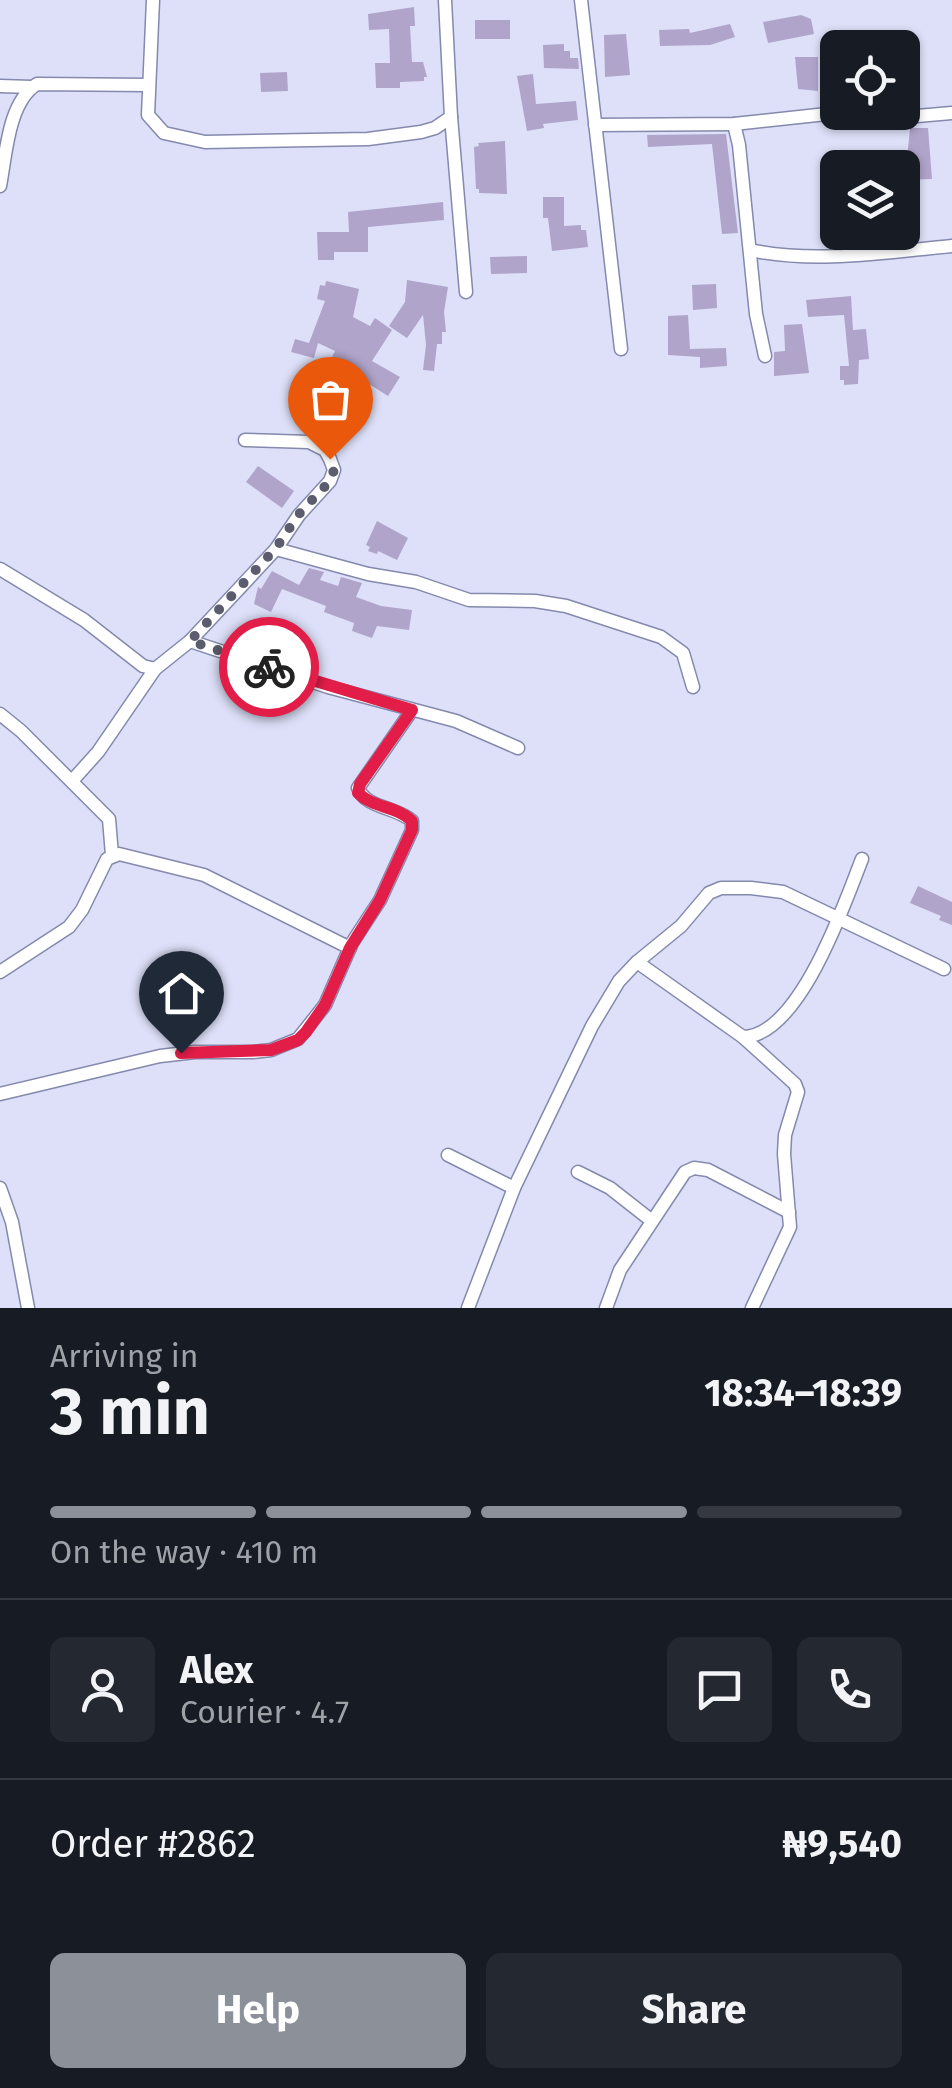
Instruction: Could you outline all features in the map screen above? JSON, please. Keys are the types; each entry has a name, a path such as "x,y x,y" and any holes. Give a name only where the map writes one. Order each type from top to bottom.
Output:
{"street":[{"path":"153,0 148,115 164,134 205,142 368,139 421,132 451,117"},
{"path":"445,0 466,292"},
{"path":"582,0 621,349"},
{"path":"0,86 148,85"},
{"path":"0,186 13,124 21,100 32,87"},
{"path":"920,116 952,113"},
{"path":"596,125 734,124 820,115"},
{"path":"734,124 756,314 765,356"},
{"path":"750,250 779,256 823,256 952,246"},
{"path":"72,781 98,752 155,669 190,641 276,548 299,514 330,481 334,470 324,450 309,442 245,440"},
{"path":"276,548 368,574 416,582 470,600 535,601 566,606 661,636 684,653 693,687"},
{"path":"0,570 84,620 142,666 155,669"},
{"path":"190,641 328,687 456,721 518,748"},
{"path":"0,1094 170,1054 254,1052 285,1046 306,1032 325,1005 350,948 380,900 413,825 404,813 360,796 358,788 412,710"},
{"path":"0,714 109,819 112,855 69,927 0,972"},
{"path":"112,855 204,875 350,948"},
{"path":"744,1036 765,1029 801,992 821,961 862,859"},
{"path":"468,1308 514,1188 592,1026 637,962 681,926 708,893 721,888 782,892 944,969"},
{"path":"637,962 744,1036 798,1092 785,1135 788,1234 752,1308"},
{"path":"448,1155 514,1188"},
{"path":"606,1308 620,1270 685,1172 694,1168 708,1170 789,1212"},
{"path":"578,1172 610,1188 652,1222"},
{"path":"0,1188 12,1222 28,1308"}],"building":[{"path":"414,7 415,26 410,26 412,62 423,62 427,77 424,81 400,82 400,88 376,88 375,63 390,63 389,29 369,30 368,14"},
{"path":"801,15 811,19 814,34 768,43 763,22"},
{"path":"475,20 510,20 510,39 475,39"},
{"path":"730,24 735,37 710,45 660,46 659,30 689,29 690,33"},
{"path":"626,34 630,75 605,77 604,35"},
{"path":"564,44 570,58 578,58 579,69 544,68 543,45"},
{"path":"795,57 818,57 818,91 798,89"},
{"path":"287,72 288,91 261,92 260,73"},
{"path":"533,74 536,104 576,101 578,120 543,124 544,128 527,131 517,76"},
{"path":"928,128 932,179 920,179 920,150 908,150 910,130"},
{"path":"726,134 738,233 722,234 712,144 648,147 647,135"},
{"path":"505,141 507,194 479,193 474,147 478,143"},
{"path":"543,197 564,197 564,226 581,225 581,230 586,230 588,247 552,251 548,218 543,218"},
{"path":"443,202 444,220 368,227 368,252 334,252 334,260 318,260 317,232 349,232 348,212"},
{"path":"527,256 527,273 491,274 490,257"},
{"path":"407,280 448,287 446,332 442,332 442,344 437,344 434,371 423,370 423,315 407,338 389,326 405,302"},
{"path":"326,281 359,289 353,317 370,326 375,318 392,330 372,361 400,377 388,396 355,375 345,390 332,381 343,365 332,357 335,351 318,343 314,358 291,352 295,339 309,343 325,301 317,299 320,285 325,286"},
{"path":"716,284 717,308 693,310 692,285"},
{"path":"851,296 853,330 866,329 869,359 859,360 858,384 844,385 840,366 849,366 844,315 808,317 806,300"},
{"path":"688,315 690,349 726,348 727,366 700,368 700,357 668,355 668,316"},
{"path":"802,324 809,373 774,376 774,352 785,351 784,325"},
{"path":"258,466 294,491 282,508 246,482"},
{"path":"377,521 408,538 397,560 368,551 370,547 366,545"},
{"path":"309,568 324,572 320,580 338,586 341,577 362,583 356,597 381,606 412,610 409,630 377,626 372,638 352,631 354,623 324,612 326,606 282,589 271,612 254,604 258,587 261,589 272,571 299,585"},
{"path":"918,886 952,902 952,925 910,903"}],"way so far":[{"path":"269,667 190,641 276,548 299,514 330,481 334,470 330,459"}],"route":[{"path":"181,1053 254,1052 298,1040 325,1005 412,830 412,821 404,813 366,800 358,793 360,784 412,710 269,667"}]}
